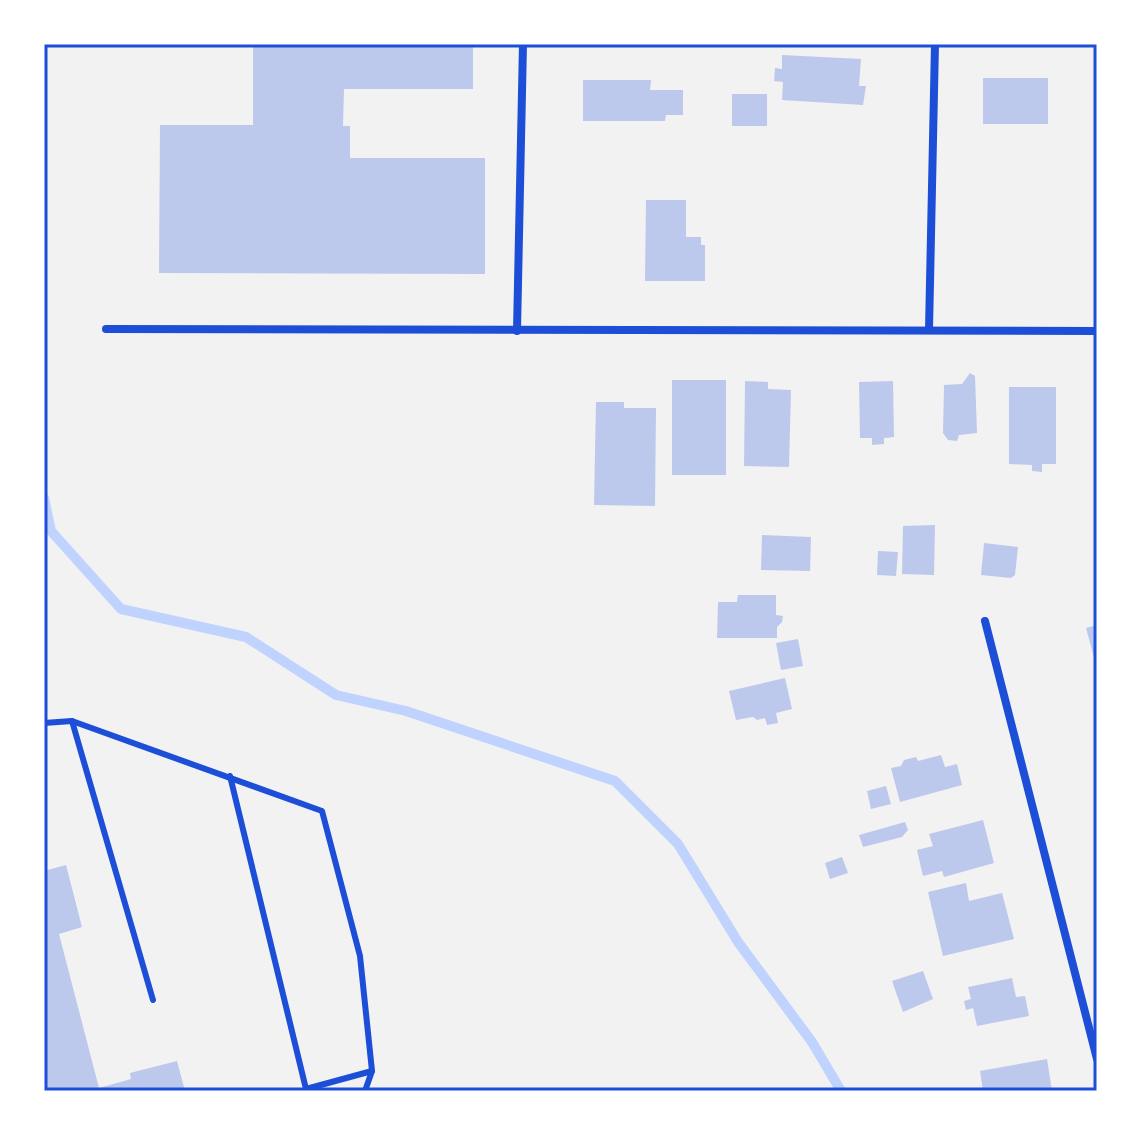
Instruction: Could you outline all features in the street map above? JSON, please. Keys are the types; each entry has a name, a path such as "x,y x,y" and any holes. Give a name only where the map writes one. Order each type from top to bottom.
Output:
{"street":[{"path":"517,331 523,44"},
{"path":"929,330 935,44"},
{"path":"106,329 1097,331"},
{"path":"985,621 1097,1059"}],"lane":[{"path":"72,721 153,1000"},
{"path":"44,723 72,721 322,811 360,956 372,1071 365,1091"},
{"path":"230,776 306,1089 372,1071"}],"building":[{"path":"253,44 473,44 473,89 344,89 343,126 350,126 350,158 485,158 485,274 159,273 160,125 253,125"},
{"path":"782,55 861,59 859,86 866,86 863,105 782,100 783,82 774,81 775,68 782,69"},
{"path":"983,78 1048,78 1048,124 983,124"},
{"path":"583,80 651,80 650,90 683,90 683,115 666,115 665,121 583,121"},
{"path":"732,94 767,94 767,126 732,126"},
{"path":"646,200 686,200 686,237 701,237 701,245 705,245 705,281 645,281"},
{"path":"970,373 975,376 977,433 959,435 957,441 948,440 943,433 944,385 962,384"},
{"path":"672,380 726,380 726,475 672,475"},
{"path":"745,381 768,382 768,389 791,390 789,467 744,466"},
{"path":"893,381 894,437 884,438 884,444 872,445 872,438 860,438 859,382"},
{"path":"1009,387 1056,387 1056,464 1042,464 1042,472 1032,471 1032,465 1009,464"},
{"path":"596,402 624,402 624,408 656,408 655,506 594,505"},
{"path":"935,525 934,575 902,574 903,526"},
{"path":"762,535 811,537 810,571 761,570"},
{"path":"984,543 1018,547 1015,575 1011,578 981,575"},
{"path":"878,551 898,552 896,576 877,575"},
{"path":"738,595 776,595 776,615 783,616 777,627 777,638 717,638 718,602 737,602"},
{"path":"1097,625 1097,665 1096,665 1086,628"},
{"path":"798,639 803,666 781,670 776,643"},
{"path":"785,678 792,709 776,713 778,723 767,725 765,718 757,720 753,717 736,720 729,691"},
{"path":"941,755 945,767 957,764 962,785 900,802 891,768 901,766 904,760 916,757 918,761"},
{"path":"886,786 891,804 871,809 867,791"},
{"path":"983,820 994,863 944,877 942,871 923,876 917,850 933,846 929,834"},
{"path":"905,822 908,830 902,837 863,847 859,835"},
{"path":"842,857 848,873 830,879 825,863"},
{"path":"66,865 82,927 59,934 99,1088 131,1079 130,1073 177,1061 185,1091 44,1091 44,871"},
{"path":"966,883 969,901 1002,893 1014,939 943,956 928,892"},
{"path":"923,971 933,999 903,1012 892,981"},
{"path":"1012,978 1016,997 1025,996 1029,1016 977,1026 973,1008 966,1010 964,1001 971,999 968,987"},
{"path":"1047,1059 1052,1091 983,1091 980,1071"}],"waterway":[{"path":"44,498 51,531 121,609 246,637 336,695 406,711 615,781 678,844 738,942 812,1042 841,1091"}]}
